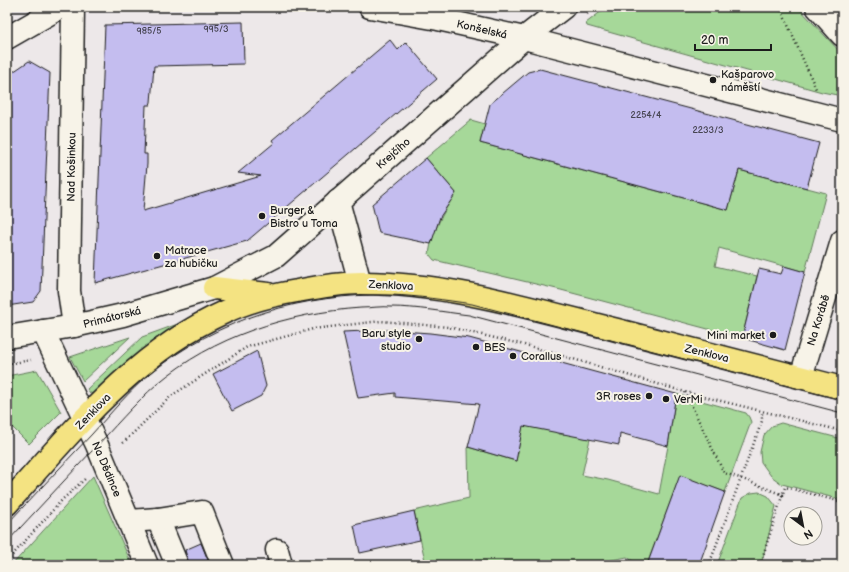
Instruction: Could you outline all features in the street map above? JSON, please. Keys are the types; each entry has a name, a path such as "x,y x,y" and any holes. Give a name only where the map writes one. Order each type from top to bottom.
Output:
{"main road":[{"name":"Zenklova","path":"7,504 85,418 120,383 150,357 175,340 226,311 273,295 317,287 360,283 410,285 479,295 842,388"},
{"path":"214,288 273,295"}],"street":[{"path":"7,38 61,7"},
{"name":"Nad Košinkou","path":"73,7 69,291 74,326"},
{"name":"Konšelská","path":"370,7 438,19 524,38"},
{"name":"Krejčího","path":"214,288 276,256 524,38 564,7"},
{"path":"816,7 842,35"},
{"path":"524,38 842,120"},
{"path":"338,201 360,283"},
{"name":"Na Korábě","path":"801,377 842,241"},
{"name":"Primátorská","path":"7,337 74,326 123,315 214,288"},
{"name":"Na Dědince","path":"43,331 85,418 147,565"},
{"path":"129,521 158,519 202,512 223,565"},
{"path":"158,519 177,565"}],"path":[{"path":"780,7 818,95"},
{"path":"7,561 63,499 104,462 171,396 247,347 313,329 381,321 448,327 529,346 685,392 842,431"},
{"path":"685,392 724,473 783,495"},
{"path":"709,565 762,421 762,411"},
{"path":"760,565 785,487 842,502"},
{"path":"779,493 783,495"}],"green space":[{"path":"607,7 798,7 842,54 842,96 822,92 587,26 586,23"},
{"path":"471,120 485,124 480,143 728,210 739,170 826,193 805,272 719,248 715,266 757,276 742,338 561,290 434,260 429,254 435,230 456,193 426,158"},
{"path":"186,321 94,394 90,393 87,389 142,337"},
{"path":"130,337 83,381 70,357"},
{"path":"37,370 61,412 29,444 7,422 7,376"},
{"path":"676,394 746,413 751,422 725,492 680,476 648,565 639,565 627,557 587,565 426,565 414,511 469,498 468,447 516,461 524,419 560,429 559,434 564,435 566,425 590,439 582,475 608,480 659,494"},
{"path":"781,423 842,439 842,500 782,484 771,476 761,462 760,452 764,435 772,426"},
{"path":"93,476 132,565 12,565"},
{"path":"759,492 768,496 776,506 761,565 717,565 742,498 751,493"}],"building":[{"path":"243,22 244,64 154,66 151,102 150,105 146,105 144,154 147,154 147,164 143,211 261,176 238,173 274,143 272,140 390,40 398,50 406,42 437,79 247,241 95,283 105,25"},
{"path":"29,61 50,73 41,291 33,302 7,306 7,76"},
{"path":"540,69 819,143 807,188 739,170 728,210 480,143 490,104 528,72"},
{"path":"426,158 456,193 440,217 431,244 379,233 372,204"},
{"path":"784,266 805,272 785,350 742,338 759,269 781,274"},
{"path":"388,330 469,338 676,394 668,446 620,433 619,445 523,426 516,461 468,447 479,404 395,397 395,393 358,398 343,332"},
{"path":"257,351 266,386 261,396 232,411 213,374"},
{"path":"680,475 725,492 699,565 647,565"},
{"path":"414,511 420,540 360,553 354,525"},
{"path":"201,543 210,565 189,565 185,550"}],"tram line":[{"path":"7,524 128,395 151,373 177,354 205,337 234,324 295,304 327,299 391,295 421,297 472,304 842,400"},
{"path":"7,542 140,400 157,384 179,367 227,340 253,330 306,315 361,308 387,307 401,307 469,315 842,413"}],"place":[{"name":"Kašparovo náměstí","path":"713,80"},
{"name":"Burger & Bistro u Toma","path":"262,216"},
{"name":"Matrace za hubičku","path":"157,256"},
{"name":"Mini market","path":"773,335"},
{"name":"Baru style studio","path":"419,339"},
{"name":"BES","path":"476,347"},
{"name":"Corallus","path":"513,356"},
{"name":"3R roses","path":"649,396"},
{"name":"VerMi","path":"666,399"}]}
